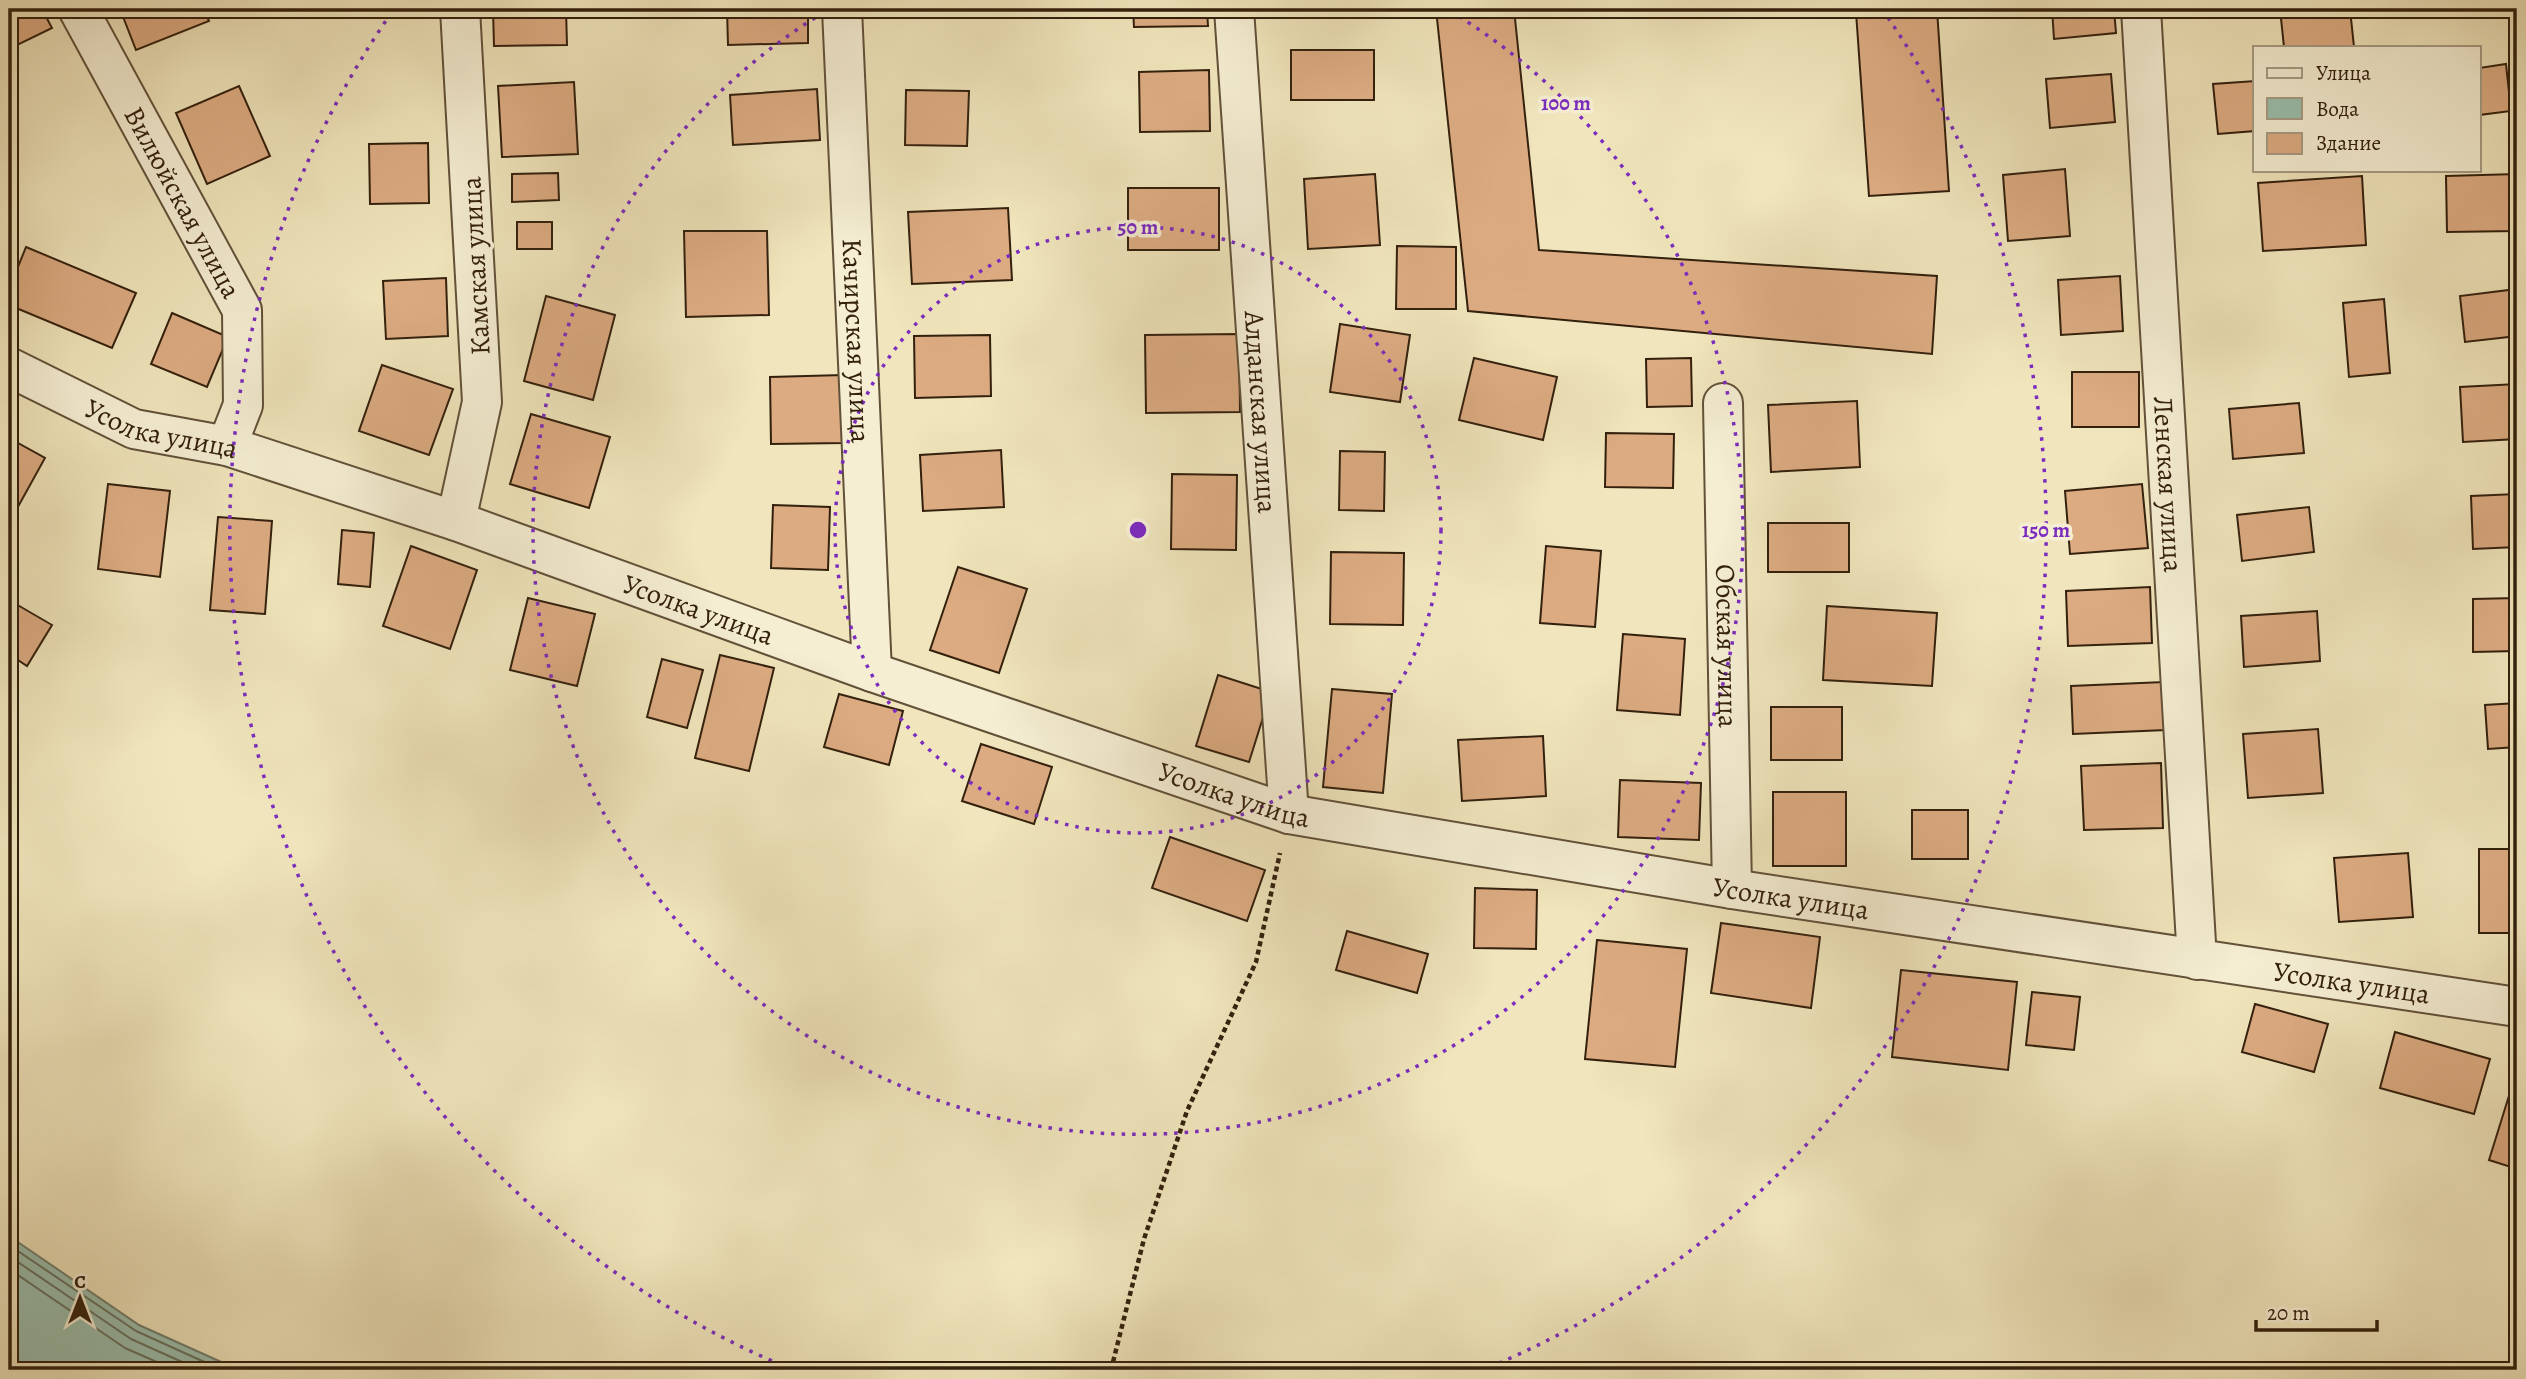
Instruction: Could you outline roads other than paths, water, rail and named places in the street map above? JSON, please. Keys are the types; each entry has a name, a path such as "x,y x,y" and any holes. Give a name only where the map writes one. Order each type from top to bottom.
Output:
{"street":[{"name":"Вилюйская улица","path":"78,9 242,310 243,405 226,446"},
{"name":"Камская улица","path":"456,522 482,402 460,9"},
{"name":"Качирская улица","path":"842,9 872,672"},
{"name":"Алданская улица","path":"1234,9 1289,814"},
{"name":"Ленская улица","path":"2141,9 2197,960"},
{"name":"Усолка улица","path":"9,367 134,429 226,446 456,522 872,672 1289,814 1732,889 2517,1007"},
{"name":"Обская улица","path":"1723,403 1732,889"}],"water":[{"path":"9,1236 139,1325 239,1370 9,1370"}]}
